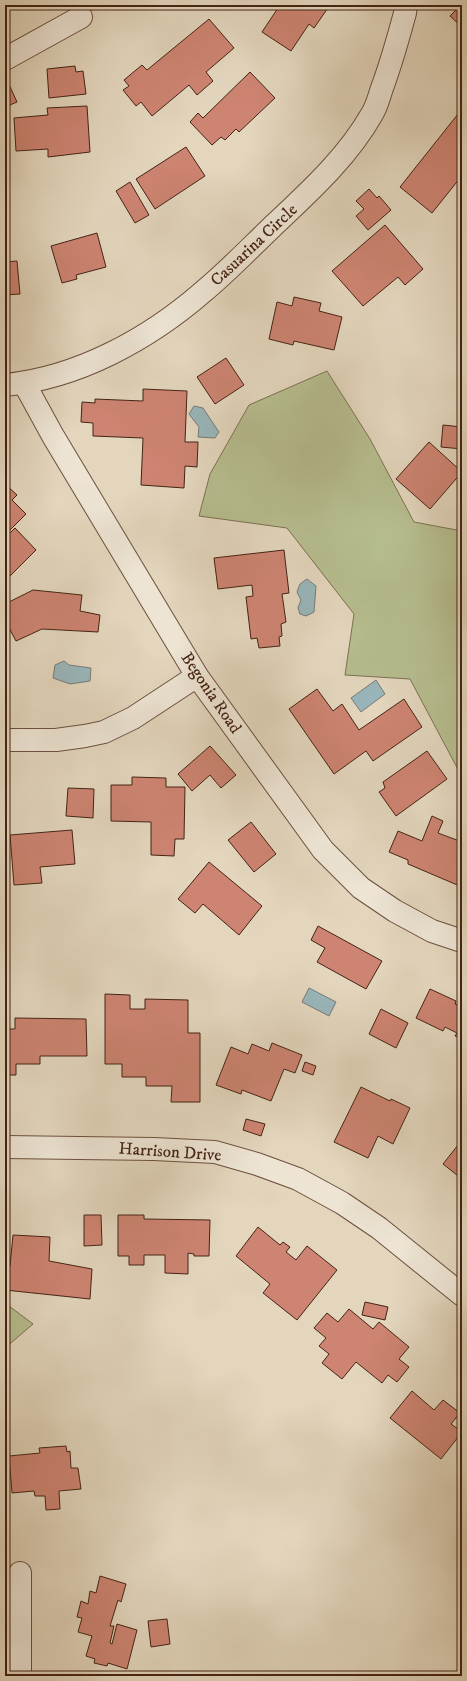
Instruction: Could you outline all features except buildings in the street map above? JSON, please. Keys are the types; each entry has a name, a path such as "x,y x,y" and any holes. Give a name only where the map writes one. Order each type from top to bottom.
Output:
{"street":[{"name":"Casuarina Circle","path":"14,384 78,368 123,348 159,325 204,291 312,190 348,151 373,113 406,14 406,5"},
{"path":"5,59 81,17"},
{"name":"Begonia Road","path":"14,384 53,436 197,676 323,850 361,888 395,911 432,931 462,941"},
{"path":"5,740 56,740 104,732 133,718 197,676"},
{"name":"Harrison Drive","path":"5,1147 154,1149 216,1152 257,1164 298,1179 342,1203 379,1228 462,1295"},
{"path":"20,1573 20,1676"}],"green space":[{"path":"327,371 370,439 414,522 462,531 462,777 410,679 345,675 354,614 287,528 199,516 210,474 249,405"},
{"path":"5,1303 33,1324 5,1348"}],"water":[{"path":"194,406 203,408 219,432 215,438 198,437 199,427 189,414"},
{"path":"307,579 316,586 314,612 306,616 300,614 298,608 301,600 297,592 300,584"},
{"path":"64,661 69,665 91,668 90,681 70,684 53,678 55,665"},
{"path":"376,680 385,694 361,712 351,698"},
{"path":"309,988 336,1002 329,1016 302,1002"}]}
